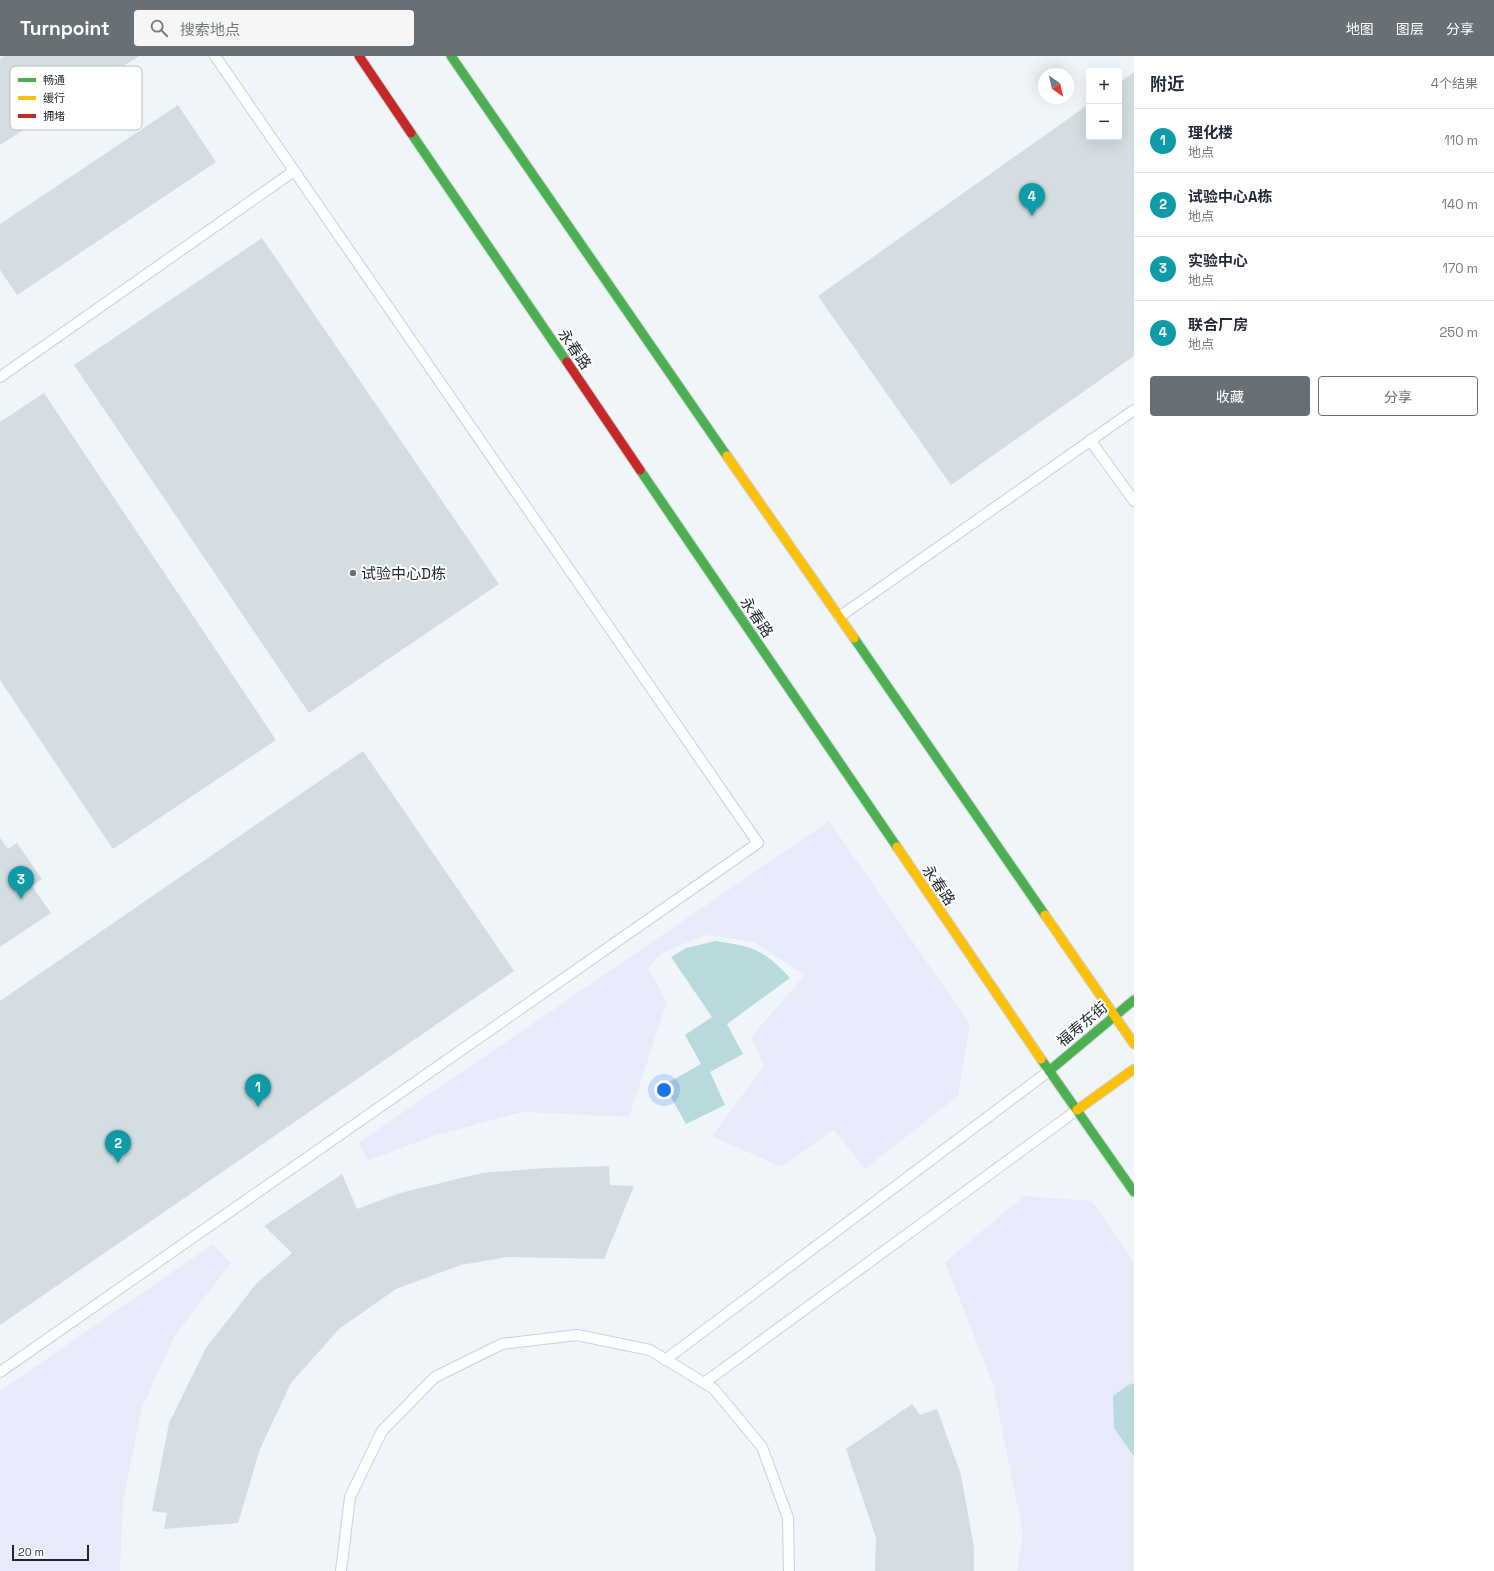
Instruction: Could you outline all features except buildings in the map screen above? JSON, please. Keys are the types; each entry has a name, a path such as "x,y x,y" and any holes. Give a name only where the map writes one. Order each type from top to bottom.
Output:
{"main road":[{"name":"永春路","path":"359,56 1049,1070 1134,1192"},
{"path":"451,56 1134,1044"},
{"name":"福寿东街","path":"1049,1070 1134,1000"},
{"path":"1077,1110 1134,1069"}],"lane":[{"path":"0,1372 758,843 215,56"},
{"path":"0,377 294,171"},
{"path":"839,617 1134,410"},
{"path":"1090,440 1134,501"},
{"path":"665,1360 1049,1070"},
{"path":"704,1383 1077,1110"},
{"path":"341,1571 350,1497 382,1431 435,1377 502,1344 577,1335 650,1350 714,1389 762,1447 788,1518 789,1571"}],"shaded area":[{"path":"829,821 970,1024 958,1096 865,1169 834,1130 781,1167 712,1136 764,1066 751,1037 805,975 754,942 705,935 660,954 648,968 667,1002 629,1117 522,1112 433,1136 368,1161 358,1143"},
{"path":"1024,1196 1092,1201 1134,1262 1134,1571 1017,1571 1023,1533 993,1384 945,1262"},
{"path":"213,1244 231,1263 174,1337 142,1408 123,1501 120,1571 0,1571 0,1391"}],"water":[{"path":"716,941 740,945 765,955 781,968 790,978 727,1024 743,1054 710,1072 725,1105 686,1124 664,1085 701,1064 685,1035 712,1017 671,957 686,948"},
{"path":"1134,1383 1133,1455 1114,1428 1113,1396 1128,1385"}],"traffic: fast":[{"path":"451,56 727,456"},
{"path":"411,133 567,362"},
{"path":"640,470 897,847"},
{"path":"854,638 1045,915"},
{"path":"1049,1071 1134,1000"},
{"path":"1041,1059 1134,1192"}],"traffic: slow":[{"path":"727,456 854,638"},
{"path":"897,847 1041,1059"},
{"path":"1045,915 1134,1044"},
{"path":"1077,1110 1134,1069"}],"traffic: jam":[{"path":"359,56 411,133"},
{"path":"567,362 640,470"}],"place":[{"name":"联合厂房","path":"1032,216"},
{"name":"试验中心D栋","path":"353,573"},
{"name":"实验中心","path":"21,899"},
{"name":"理化楼","path":"258,1107"},
{"name":"试验中心A栋","path":"118,1163"}]}
